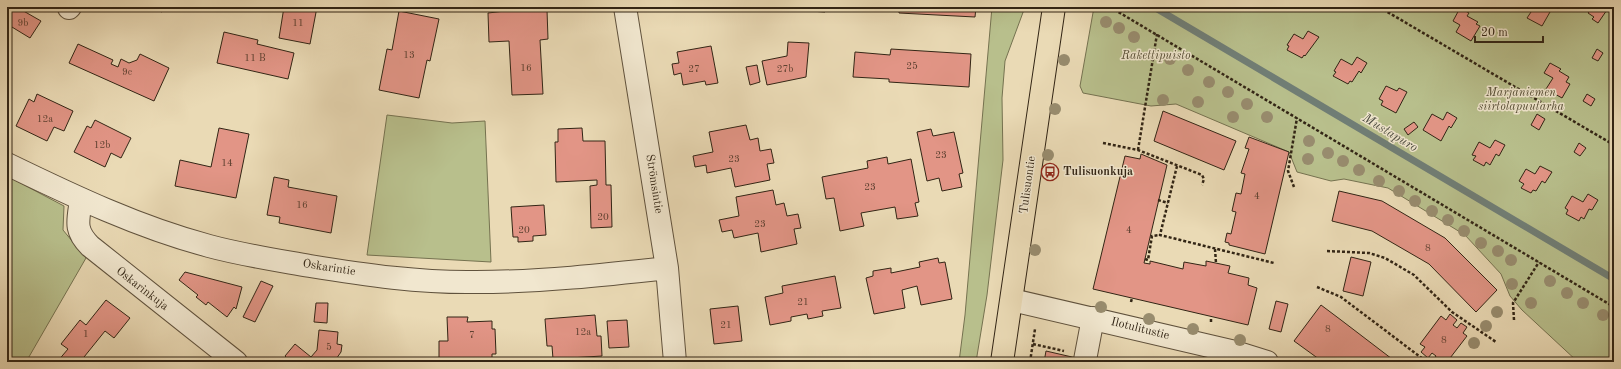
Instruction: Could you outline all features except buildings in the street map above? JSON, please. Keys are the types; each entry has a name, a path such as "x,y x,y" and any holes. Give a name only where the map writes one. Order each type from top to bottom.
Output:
{"main road":[{"name":"Tulisuontie","path":"1002,362 1054,7"}],"street":[{"name":"Strömsintie","path":"625,7 667,268 675,362"},
{"name":"Oskarintie","path":"7,164 122,218 209,246 270,259 407,279 476,282 591,276 667,268"},
{"name":"Oskarinkuja","path":"81,200 77,227 81,238 236,362"},
{"name":"Ilotulitustie","path":"1012,300 1093,318 1257,360"},
{"path":"1085,360 1093,318"}],"path":[{"path":"1110,7 1614,307"},
{"path":"1379,7 1614,145"},
{"path":"1138,150 1156,34"},
{"path":"1294,187 1288,171 1297,118"},
{"path":"1103,143 1138,150 1202,176 1204,179 1202,185"},
{"path":"1160,235 1177,166"},
{"path":"1158,200 1168,203"},
{"path":"1145,259 1148,260 1152,236 1160,235 1274,263"},
{"path":"1215,248 1216,263"},
{"path":"1327,251 1369,253 1385,258 1414,274 1452,312 1496,342"},
{"path":"1514,320 1513,303 1539,262"},
{"path":"1317,287 1341,297 1427,362"},
{"path":"1131,302 1132,298"},
{"path":"1211,322 1212,317"},
{"path":"1030,362 1033,344"}],"green space":[{"path":"992,7 1025,7 1005,61 1002,98 1003,160 987,295 976,362 959,362 965,315"},
{"path":"1094,7 1614,7 1614,362 1578,362 1522,310 1510,296 1501,274 1465,235 1388,188 1344,179 1331,181 1297,172 1289,152 1176,104 1151,106 1083,93 1080,86"},
{"path":"387,115 452,123 485,121 491,262 367,255"},
{"path":"7,176 64,206 63,230 86,258 26,362 7,362"}],"waterway":[{"name":"Mustapuro","path":"1154,7 1614,279"}],"place":[{"name":"Tulisuonkuja","path":"1050,172"}],"park label":[{"name":"Rakettipuisto","path":"1156,56"},
{"name":"Marjaniemen siirtolapuutarha","path":"1521,100"}]}
